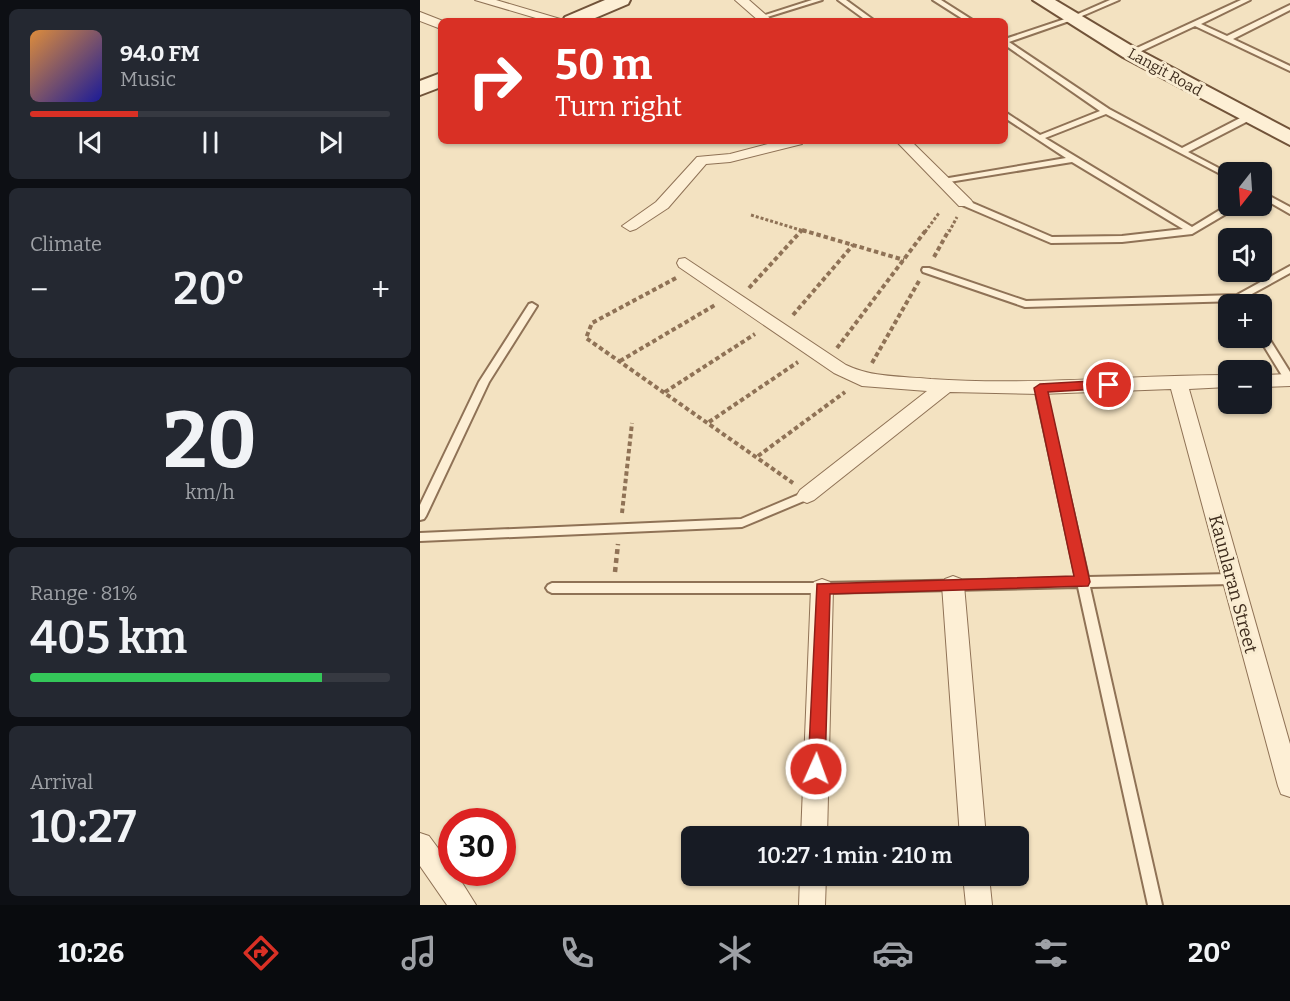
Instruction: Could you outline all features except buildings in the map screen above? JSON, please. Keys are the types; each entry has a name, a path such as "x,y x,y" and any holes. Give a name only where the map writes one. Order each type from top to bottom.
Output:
{"main road":[{"path":"579,18 621,0"},
{"name":"Langit Road","path":"1047,1 1130,53 1290,139"},
{"path":"420,89 438,80"}],"street":[{"path":"481,0 550,18"},
{"path":"741,0 764,18"},
{"path":"420,16 438,24"},
{"path":"630,226 662,205 702,160 730,159 782,144"},
{"path":"906,144 965,203"},
{"path":"690,266 821,356 862,380 946,386 1040,388 1218,381"},
{"path":"1272,381 1290,380"},
{"name":"Kaunlaran Street","path":"1178,381 1290,786"},
{"path":"807,495 946,386"},
{"path":"953,585 972,826"},
{"path":"814,826 822,588"},
{"path":"420,845 463,905"},
{"path":"812,905 813,886"},
{"path":"977,886 978,905"}],"lane":[{"path":"768,18 819,0"},
{"path":"841,0 868,18"},
{"path":"936,0 966,18"},
{"path":"1008,40 1073,18 1116,0"},
{"path":"1130,53 1247,0"},
{"path":"1227,39 1290,7"},
{"path":"1196,24 1290,69"},
{"path":"1008,43 1106,111 1218,170"},
{"path":"1039,138 1106,111"},
{"path":"1008,116 1039,138 1192,231"},
{"path":"1183,151 1249,117"},
{"path":"943,181 1073,159"},
{"path":"1272,201 1290,211"},
{"path":"965,203 1051,240 1122,239 1192,231 1218,215"},
{"path":"1252,294 1290,269"},
{"path":"926,270 1025,304 1218,301"},
{"path":"420,516 484,382 532,306"},
{"path":"1271,348 1290,380"},
{"path":"1040,388 1155,905"},
{"path":"420,537 742,523 807,495"},
{"path":"552,588 822,588 1231,579"}],"path":[{"path":"758,456 862,380 965,203"},
{"path":"709,422 821,356 903,260 939,213"},
{"path":"751,215 903,260"},
{"path":"620,362 735,297 802,230"},
{"path":"665,392 777,326 853,245"},
{"path":"690,266 592,323 586,338 758,456 807,495"},
{"path":"613,588 632,423"}],"route":[{"path":"816,769 822,588 1083,582 1040,388 1109,385"}]}
